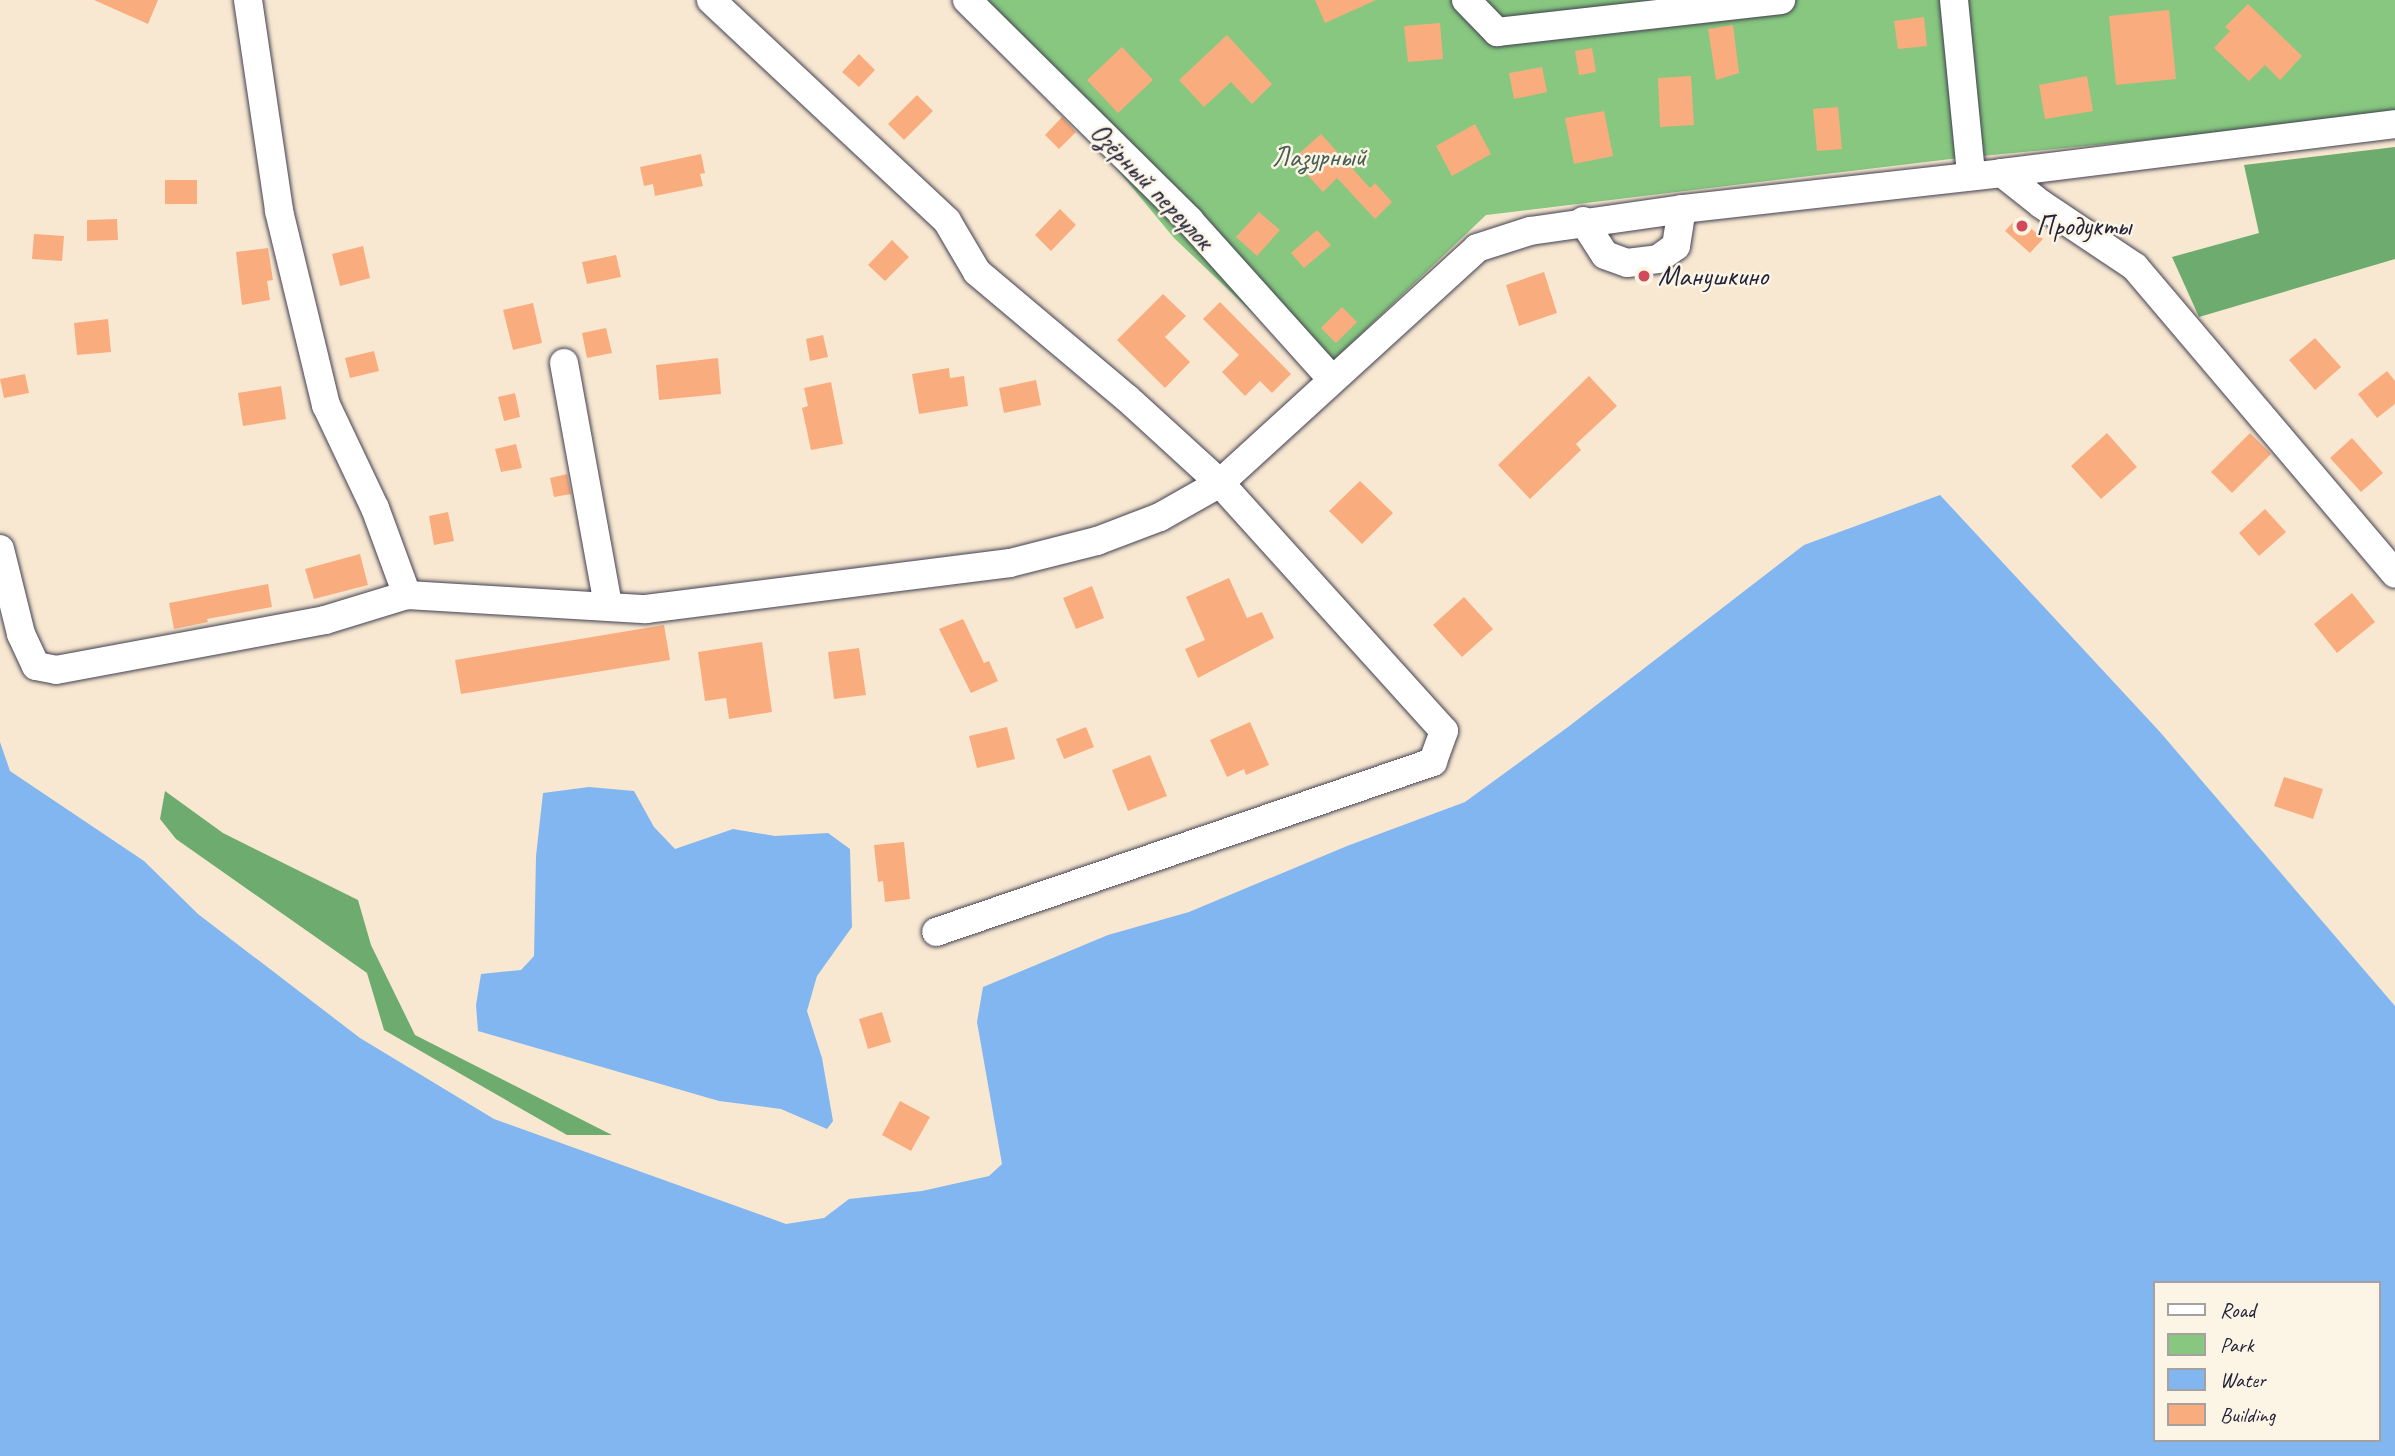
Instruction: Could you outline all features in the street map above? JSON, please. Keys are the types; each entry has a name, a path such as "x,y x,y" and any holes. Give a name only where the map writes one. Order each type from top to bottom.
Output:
{"street":[{"path":"248,0 279,211 326,405 375,508 407,595"},
{"path":"711,0 947,221 977,272 1128,399 1220,483 1444,731 1433,762 936,932"},
{"name":"Озёрный переулок","path":"967,0 1189,220 1331,378"},
{"path":"1466,0 1497,32 1781,0"},
{"path":"1954,0 1971,174"},
{"path":"0,549 21,634 36,666 56,670 325,620 407,595 646,609 1010,563 1097,541 1160,517 1220,483 1331,378 1476,248 1530,231 1583,222 2395,124"},
{"path":"2002,173 2041,204 2135,267 2395,574"},
{"path":"1583,222 1605,255 1627,262 1658,259 1676,246 1682,209"},
{"path":"564,363 608,606"}],"green space":[{"name":"Лазурный","path":"964,0 2395,0 2395,116 1951,159 1486,215 1318,375 1174,238 1098,146"},
{"path":"2395,147 2395,259 2199,317 2172,257 2259,233 2244,165"},
{"path":"165,791 223,833 358,900 371,945 415,1035 612,1135 567,1135 384,1030 367,973 176,839 160,819"}],"water":[{"path":"1940,495 2160,732 2395,1006 2395,1456 0,1456 0,742 10,771 144,861 198,914 360,1038 494,1119 786,1224 824,1218 849,1199 922,1191 989,1176 1002,1164 977,1022 983,987 1108,935 1189,912 1347,846 1465,802 1568,727 1804,545"},
{"path":"589,787 634,791 654,827 675,849 733,829 775,836 828,833 850,849 852,927 817,976 807,1011 822,1058 833,1121 827,1129 781,1109 719,1101 478,1031 476,1005 481,974 521,970 534,956 536,856 543,793"}],"building":[{"path":"94,0 158,0 148,24"},
{"path":"1315,0 1376,0 1325,23"},
{"path":"2248,4 2302,56 2280,80 2265,65 2249,81 2214,48 2230,31 2225,27"},
{"path":"2169,10 2176,79 2116,85 2109,16"},
{"path":"1924,17 1927,46 1898,49 1894,21"},
{"path":"1440,23 1443,59 1408,62 1404,26"},
{"path":"1733,25 1739,73 1716,80 1708,29"},
{"path":"1227,35 1272,84 1252,104 1231,82 1204,107 1179,80"},
{"path":"1122,47 1153,80 1118,113 1087,80"},
{"path":"1592,48 1596,72 1579,75 1575,51"},
{"path":"859,54 875,70 859,87 842,72"},
{"path":"1542,67 1547,92 1514,99 1509,73"},
{"path":"1691,76 1694,125 1660,127 1658,78"},
{"path":"2087,76 2093,111 2045,119 2039,85"},
{"path":"917,95 933,111 904,140 888,124"},
{"path":"1838,107 1842,149 1817,151 1813,109"},
{"path":"1604,111 1613,156 1574,164 1565,118"},
{"path":"1062,117 1076,132 1059,149 1045,135"},
{"path":"1475,124 1491,154 1452,176 1436,146"},
{"path":"1321,134 1370,188 1375,183 1392,202 1375,219 1337,178 1323,192 1293,159"},
{"path":"701,154 705,173 700,174 703,186 655,196 653,184 644,186 640,167"},
{"path":"165,180 197,180 197,204 165,204"},
{"path":"1060,209 1076,225 1051,251 1035,235"},
{"path":"1259,212 1280,230 1257,256 1236,237"},
{"path":"2018,217 2043,239 2030,253 2005,231"},
{"path":"117,219 118,240 87,241 87,220"},
{"path":"1317,230 1331,245 1304,268 1291,253"},
{"path":"34,234 64,236 62,261 32,259"},
{"path":"892,240 909,257 885,281 868,265"},
{"path":"363,246 370,278 340,286 332,254"},
{"path":"268,248 273,280 267,281 270,300 242,305 236,252"},
{"path":"616,255 621,277 587,284 582,262"},
{"path":"1544,272 1557,313 1519,326 1506,285"},
{"path":"1163,294 1186,316 1165,337 1190,362 1165,388 1117,340"},
{"path":"1220,302 1291,374 1272,393 1260,381 1245,396 1222,372 1239,355 1203,319"},
{"path":"533,303 542,343 513,350 503,310"},
{"path":"1342,307 1357,322 1336,343 1321,328"},
{"path":"108,319 111,352 77,355 74,323"},
{"path":"606,328 612,353 587,358 582,333"},
{"path":"823,335 828,357 810,361 806,339"},
{"path":"2315,338 2341,367 2315,390 2289,360"},
{"path":"374,351 379,371 350,378 345,358"},
{"path":"718,358 721,394 659,400 656,365"},
{"path":"949,368 950,378 964,376 968,406 919,414 912,374"},
{"path":"2387,371 2395,381 2395,404 2377,418 2358,394"},
{"path":"25,374 29,393 4,398 0,379"},
{"path":"1589,376 1617,406 1576,444 1581,450 1530,499 1498,465"},
{"path":"1036,380 1041,405 1004,413 999,388"},
{"path":"831,382 843,444 811,450 802,408 808,406 804,388"},
{"path":"281,386 286,419 243,426 238,393"},
{"path":"515,393 520,417 504,421 498,397"},
{"path":"2107,433 2137,467 2101,499 2071,466"},
{"path":"2250,433 2271,454 2232,493 2211,472"},
{"path":"2352,438 2383,473 2361,492 2330,458"},
{"path":"516,444 522,468 501,472 495,449"},
{"path":"567,474 571,494 554,497 550,478"},
{"path":"1360,481 1393,513 1362,544 1329,511"},
{"path":"2265,509 2286,532 2259,556 2239,533"},
{"path":"448,512 454,541 434,545 429,516"},
{"path":"360,554 368,585 314,599 305,569"},
{"path":"1229,578 1247,618 1262,612 1274,638 1198,678 1185,649 1205,640 1186,597"},
{"path":"268,584 272,607 207,619 208,622 174,629 169,603"},
{"path":"1092,586 1104,618 1076,629 1063,598"},
{"path":"2352,593 2375,622 2337,653 2314,624"},
{"path":"1464,597 1493,629 1462,657 1433,625"},
{"path":"963,619 984,663 989,661 998,681 971,693 939,629"},
{"path":"664,625 670,660 461,694 455,660"},
{"path":"762,642 772,712 729,719 726,698 705,701 698,652"},
{"path":"859,648 866,695 834,699 828,652"},
{"path":"1250,722 1269,765 1246,775 1244,769 1227,777 1210,740"},
{"path":"1007,727 1015,759 977,768 969,736"},
{"path":"1086,727 1094,747 1064,759 1056,739"},
{"path":"1150,755 1167,796 1128,811 1112,770"},
{"path":"2284,777 2323,789 2313,819 2274,806"},
{"path":"904,842 910,899 885,902 883,881 878,882 874,845"},
{"path":"882,1012 891,1042 868,1049 859,1019"},
{"path":"900,1101 930,1117 911,1151 882,1135"}],"place":[{"name":"Продукты","path":"2022,226"},
{"name":"Манушкино","path":"1644,276"}]}
